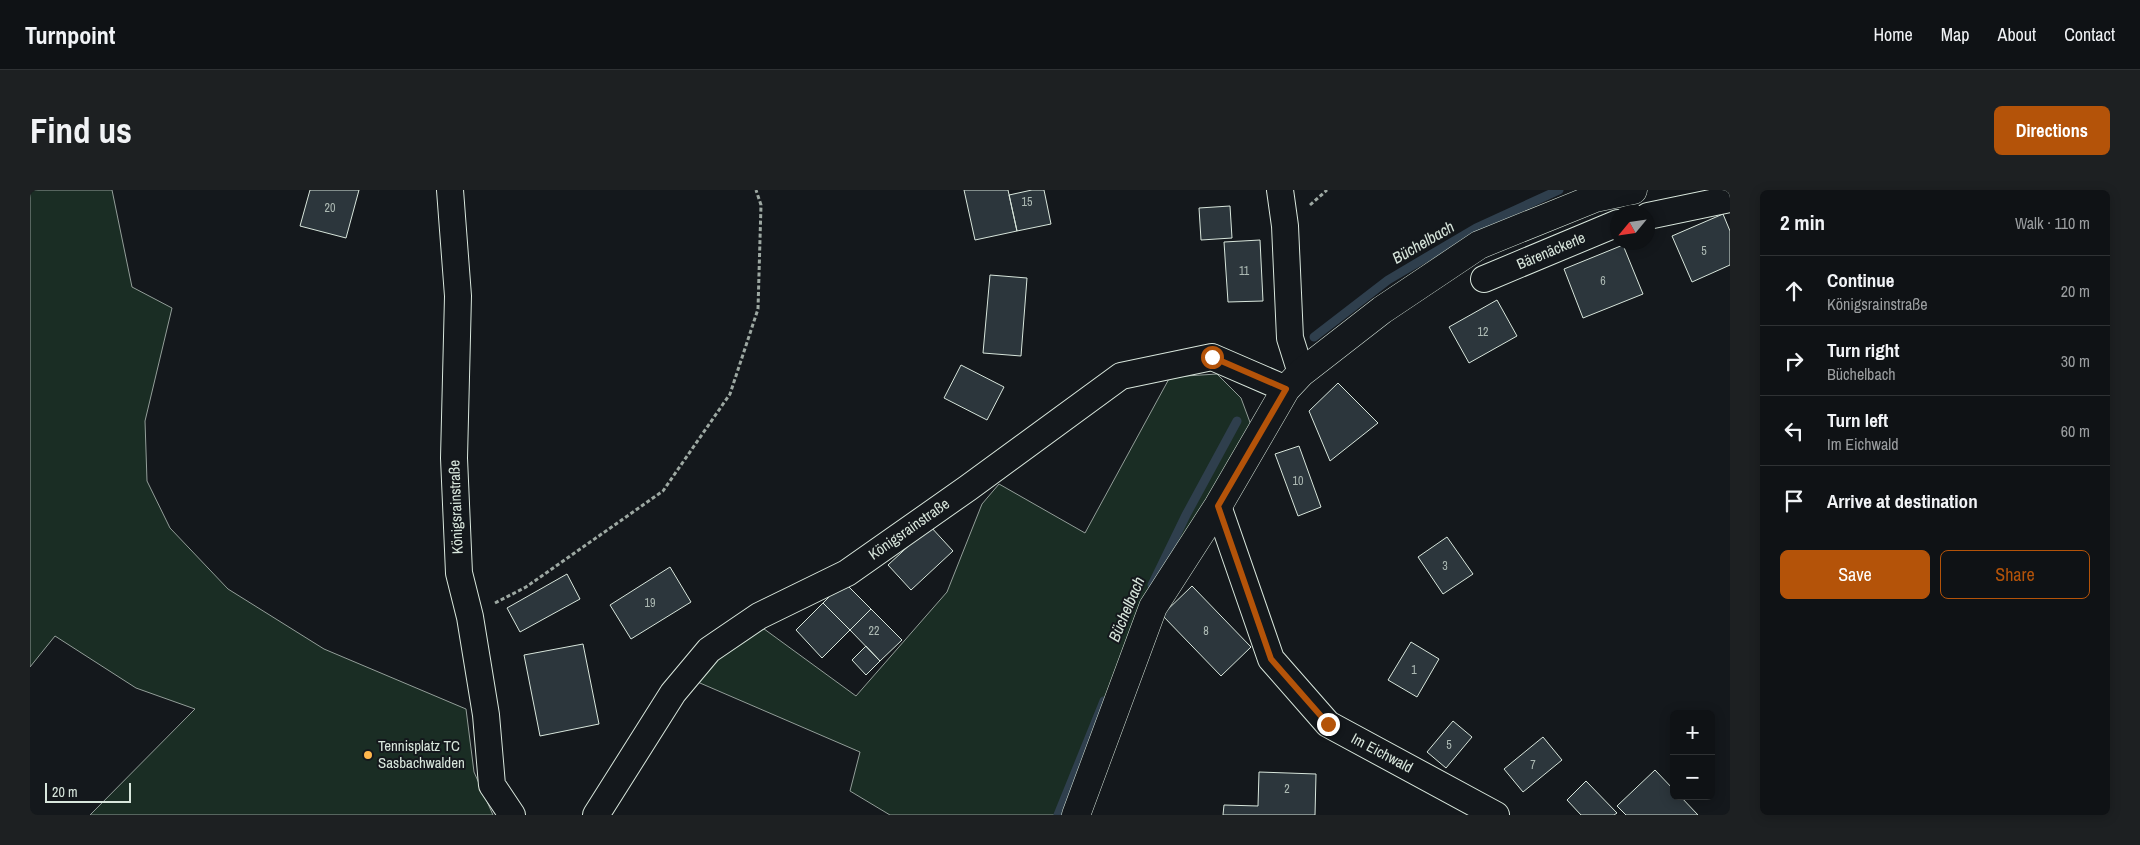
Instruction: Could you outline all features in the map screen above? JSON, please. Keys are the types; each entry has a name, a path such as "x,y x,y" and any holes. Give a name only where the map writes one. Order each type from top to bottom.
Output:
{"street":[{"name":"Königsrainstraße","path":"450,190 458,296 454,458 459,573 470,617 486,715 492,785 512,815"},
{"path":"1280,190 1285,226 1290,338 1294,381"},
{"path":"1076,815 1153,607 1218,506 1294,381 1382,310 1479,245 1595,198 1634,190"},
{"path":"1655,215 1730,199"},
{"name":"Bärenäckerle","path":"1484,279 1610,227"},
{"name":"Königsrainstraße","path":"596,815 673,693 709,650 759,616 847,573 968,488 1121,376 1212,357 1294,381"},
{"name":"Im Eichwald","path":"1218,506 1271,659 1328,724 1496,815"}],"path":[{"path":"470,617 526,587 663,491 730,394 758,309 761,206 756,190"}],"green space":[{"path":"30,190 112,190 132,287 172,308 145,421 147,481 170,528 228,589 324,649 466,709 474,772 493,815 90,815 195,709 136,688 55,636 30,667"},
{"path":"1217,374 1241,398 1251,425 1063,815 890,815 850,791 860,752 693,680 719,650 760,626 856,696 947,592 982,504 999,484 1085,533 1170,377"}],"building":[{"path":"310,190 359,190 346,238 300,226"},
{"path":"964,190 1008,190 1017,231 975,240"},
{"path":"1032,190 1044,190 1051,224 1017,231 1009,195"},
{"path":"1230,206 1232,238 1201,240 1199,208"},
{"path":"1723,214 1730,231 1730,265 1692,282 1672,236"},
{"path":"1260,240 1263,301 1228,302 1224,242"},
{"path":"1611,250 1625,250 1643,294 1583,318 1564,269"},
{"path":"990,275 1027,278 1021,356 983,353"},
{"path":"1497,300 1517,336 1469,363 1449,327"},
{"path":"961,365 1004,387 987,420 944,398"},
{"path":"1338,383 1378,423 1330,461 1309,411"},
{"path":"1299,446 1321,507 1298,516 1275,454"},
{"path":"930,526 953,551 911,590 888,565"},
{"path":"1447,537 1473,574 1443,594 1418,557"},
{"path":"670,567 691,602 631,639 610,605"},
{"path":"567,574 580,599 520,632 507,608"},
{"path":"844,582 871,609 850,630 823,603"},
{"path":"1192,586 1251,647 1221,676 1162,615"},
{"path":"823,603 850,630 822,658 796,630"},
{"path":"871,609 902,640 880,661 850,630"},
{"path":"1411,642 1439,659 1417,697 1388,680"},
{"path":"583,644 599,724 540,736 524,655"},
{"path":"866,646 880,661 866,675 852,660"},
{"path":"1453,721 1472,737 1446,768 1427,752"},
{"path":"1543,737 1562,760 1523,792 1504,769"},
{"path":"1655,770 1670,786 1670,800 1684,800 1698,815 1626,815 1617,806"},
{"path":"1259,772 1316,774 1315,815 1223,815 1224,805 1258,806"},
{"path":"1586,781 1617,813 1614,815 1581,815 1567,800"}],"waterway":[{"name":"Büchelbach","path":"1314,337 1388,280 1476,228 1559,190"},
{"name":"Büchelbach","path":"1152,585 1186,515 1237,421"},
{"name":"Büchelbach","path":"1058,815 1104,701"}],"place":[{"name":"Tennisplatz TC Sasbachwalden","path":"368,755"}],"route":[{"path":"1212,357 1286,389 1218,506 1271,659 1328,724"}]}
